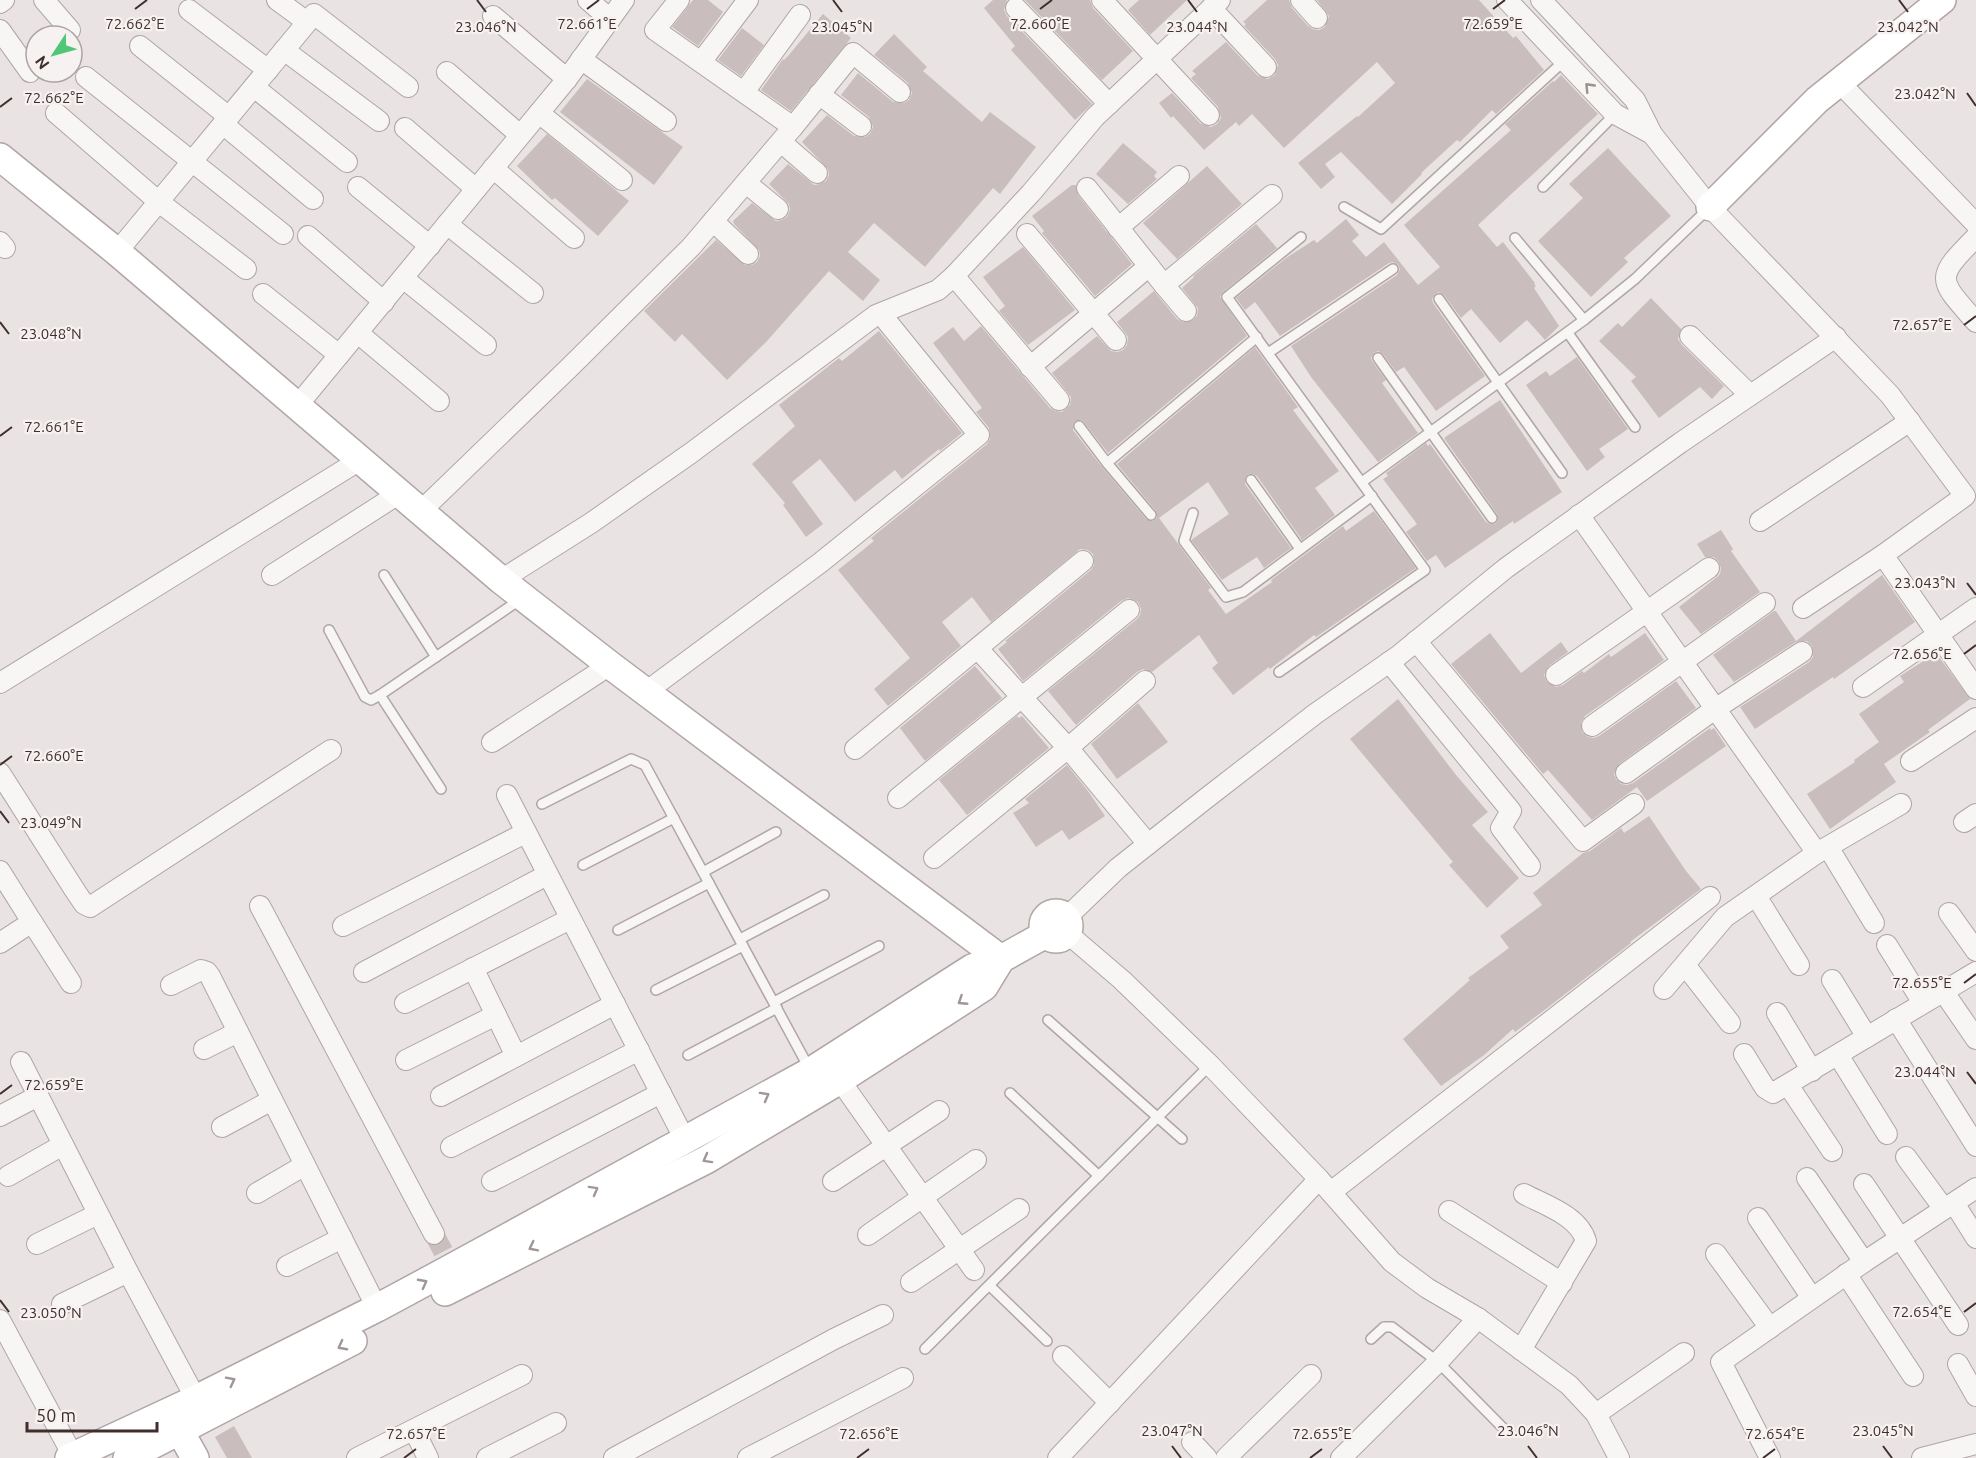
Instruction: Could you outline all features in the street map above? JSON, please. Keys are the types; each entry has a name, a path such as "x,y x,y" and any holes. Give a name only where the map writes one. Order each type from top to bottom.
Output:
{"street":[{"path":"0,3 4,0"},
{"path":"44,0 65,24"},
{"path":"277,0 307,22"},
{"path":"588,0 610,19"},
{"path":"297,406 539,113 624,0"},
{"path":"679,0 655,30 744,92 787,135 817,173"},
{"path":"701,62 748,0"},
{"path":"1102,0 1209,115"},
{"path":"1301,0 1317,18"},
{"path":"1507,0 1615,114 1652,134"},
{"path":"1541,0 1635,100 1652,134 1710,207 1890,395 1965,496 1883,555 1803,608"},
{"path":"1710,207 1817,100 1942,0"},
{"path":"501,580 591,523 691,453 881,314 938,290 1031,194 1095,117 1157,59 1208,5 1266,67"},
{"path":"1016,8 1109,104"},
{"path":"189,10 268,70"},
{"path":"117,252 314,14 408,87"},
{"path":"744,92 800,15"},
{"path":"494,16 567,78"},
{"path":"0,30 24,64"},
{"path":"140,46 314,199"},
{"path":"284,50 379,120"},
{"path":"421,511 691,247 787,135 853,53 900,92"},
{"path":"581,58 666,121"},
{"path":"447,72 520,135"},
{"path":"86,77 283,234"},
{"path":"1839,82 1976,224"},
{"path":"254,87 347,162"},
{"path":"819,94 861,126"},
{"path":"56,113 159,202 246,269"},
{"path":"539,113 622,180"},
{"path":"405,128 476,189"},
{"path":"2,162 117,252 501,580 610,665 1001,959"},
{"path":"493,168 574,238"},
{"path":"1118,228 1179,176"},
{"path":"746,183 778,209"},
{"path":"358,187 430,246"},
{"path":"1087,188 1186,311"},
{"path":"1164,285 1272,195"},
{"path":"713,221 748,254"},
{"path":"447,224 533,293"},
{"path":"1027,234 1116,340"},
{"path":"308,236 384,302"},
{"path":"1976,237 1953,260 1945,275 1948,290 1976,321"},
{"path":"1030,367 1149,266"},
{"path":"954,276 1059,400"},
{"path":"403,278 486,345"},
{"path":"263,294 339,355"},
{"path":"647,691 820,563 979,435 881,314"},
{"path":"358,333 439,401"},
{"path":"1690,336 1750,395"},
{"path":"127,1458 150,1443 196,1399 453,1269 706,1160 972,968 1001,959 1060,928 1118,868 1315,714 1389,662 1506,568 1750,395 1836,337"},
{"path":"1760,521 1910,421"},
{"path":"0,683 360,460"},
{"path":"272,575 400,493"},
{"path":"1579,515 1715,710 1822,850 1874,923"},
{"path":"1883,555 1976,689"},
{"path":"855,748 1083,561"},
{"path":"1556,675 1709,568"},
{"path":"1592,726 1765,603"},
{"path":"1863,687 1976,608"},
{"path":"898,798 1129,610"},
{"path":"1416,641 1583,841 1634,804"},
{"path":"978,649 1068,748 1148,844"},
{"path":"1626,773 1802,652"},
{"path":"1389,662 1511,812 1501,828 1530,866"},
{"path":"492,742 610,665"},
{"path":"934,858 1068,748 1145,681"},
{"path":"1911,761 1976,718"},
{"path":"0,772 74,889 84,904 90,907 331,750"},
{"path":"507,795 685,1140"},
{"path":"1664,989 1725,917 1822,850 1901,804"},
{"path":"343,926 525,833"},
{"path":"0,871 71,983"},
{"path":"364,972 547,875"},
{"path":"1756,896 1799,965"},
{"path":"1058,1458 1325,1186 1710,897"},
{"path":"260,906 434,1234"},
{"path":"1949,913 1976,951"},
{"path":"405,1002 570,919"},
{"path":"0,943 32,922"},
{"path":"1060,928 1122,980 1210,1065 1325,1186 1392,1262 1427,1288 1478,1318 1569,1385 1596,1413 1619,1458"},
{"path":"1887,945 1923,1003"},
{"path":"1685,964 1730,1023"},
{"path":"473,968 516,1056"},
{"path":"171,985 201,970 207,972 377,1308"},
{"path":"1744,1054 1765,1088 1773,1093 1976,972"},
{"path":"1832,980 1867,1037"},
{"path":"1943,991 1976,1040"},
{"path":"441,1096 615,1005"},
{"path":"1777,1013 1812,1071"},
{"path":"406,1060 496,1015"},
{"path":"1896,1020 1976,1146"},
{"path":"204,1049 238,1032"},
{"path":"451,1147 639,1050"},
{"path":"1838,1055 1887,1134"},
{"path":"21,1062 128,1272 196,1399"},
{"path":"174,1421 685,1140 825,1076"},
{"path":"825,1076 886,1147 974,1270"},
{"path":"1788,1085 1832,1151"},
{"path":"492,1181 661,1093"},
{"path":"0,1116 38,1096"},
{"path":"222,1127 272,1100"},
{"path":"833,1180 939,1112"},
{"path":"8,1176 63,1145"},
{"path":"1906,1157 1976,1238"},
{"path":"868,1235 976,1160"},
{"path":"257,1193 305,1165"},
{"path":"1807,1178 1864,1262"},
{"path":"1864,1184 1958,1325"},
{"path":"1770,1458 1721,1362 1846,1274 1976,1188"},
{"path":"1521,1350 1586,1241 1584,1232 1572,1220 1524,1194"},
{"path":"911,1282 1019,1209"},
{"path":"1449,1211 1562,1282"},
{"path":"37,1244 98,1214"},
{"path":"1758,1218 1812,1298"},
{"path":"287,1266 342,1238"},
{"path":"1716,1254 1770,1328"},
{"path":"62,1304 128,1272"},
{"path":"1846,1274 1913,1376"},
{"path":"614,1458 883,1315"},
{"path":"1341,1458 1438,1362 1478,1318"},
{"path":"0,1320 71,1457 150,1443"},
{"path":"1596,1413 1684,1353"},
{"path":"1063,1356 1110,1403"},
{"path":"1958,1365 1976,1396"},
{"path":"357,1458 522,1375"},
{"path":"1226,1458 1311,1375"},
{"path":"748,1458 903,1378"},
{"path":"174,1421 195,1458"},
{"path":"487,1458 556,1423"},
{"path":"414,1430 428,1458"},
{"path":"1192,1442 1207,1458"},
{"path":"1922,1458 1976,1444"}],"lane":[{"path":"1344,207 1381,229 1564,61"},
{"path":"1544,187 1615,114"},
{"path":"1362,483 1568,333 1635,279 1710,207"},
{"path":"1279,672 1425,570 1227,297 1301,237"},
{"path":"1515,238 1584,320"},
{"path":"1268,353 1393,269"},
{"path":"1439,299 1562,473"},
{"path":"1568,333 1635,427"},
{"path":"1107,463 1257,338"},
{"path":"1378,357 1492,518"},
{"path":"1079,426 1151,515"},
{"path":"1251,480 1300,549"},
{"path":"1192,513 1184,541 1226,597 1243,592 1372,496"},
{"path":"384,575 436,657"},
{"path":"329,630 365,697 371,700 523,597"},
{"path":"380,695 441,789"},
{"path":"542,804 631,759 645,765 776,1005 825,1076"},
{"path":"583,865 674,818"},
{"path":"703,872 776,832"},
{"path":"618,930 709,883"},
{"path":"656,990 824,895"},
{"path":"688,1055 879,946"},
{"path":"1048,1020 1182,1139"},
{"path":"925,1349 1210,1065"},
{"path":"1010,1093 1099,1176"},
{"path":"990,1286 1047,1341"},
{"path":"1371,1339 1384,1327 1392,1327 1438,1362 1507,1432"}],"building":[{"path":"693,0 708,0 723,12 698,46 672,27"},
{"path":"993,0 1007,0 1004,10 1007,16 1092,104 1075,120 1011,50 1015,46 984,8"},
{"path":"1025,0 1090,0 1093,8 1133,51 1102,80"},
{"path":"1139,0 1187,0 1150,35 1128,10"},
{"path":"1267,0 1289,0 1292,8 1308,26 1319,30 1325,27 1329,16 1317,0 1479,0 1513,38 1516,36 1544,70 1496,114 1492,110 1460,142 1457,140 1392,204 1341,152 1325,164 1335,177 1321,189 1298,163 1358,117 1395,83 1377,62 1284,148 1252,114 1239,126 1236,122 1204,150 1159,103 1172,93 1201,124 1211,127 1217,124 1221,118 1218,107 1191,78 1196,74 1192,71 1226,42 1258,76 1268,79 1275,75 1278,65 1275,59 1244,26 1246,24 1243,22"},
{"path":"823,14 851,38 791,111 761,90 783,59"},
{"path":"742,28 764,45 741,76 718,60"},
{"path":"894,34 927,67 923,71 982,122 990,112 1036,147 1000,194 993,188 925,267 874,223 848,252 880,280 863,301 829,271 767,341 727,380 682,334 675,342 644,311 716,240 745,265 757,262 760,256 759,250 733,221 752,203 776,221 787,217 790,210 789,204 769,184 788,164 814,185 826,181 829,175 828,169 802,142 827,115 854,136 865,137 870,134 873,127 869,117 841,95 858,73 893,102 904,103 909,100 912,93 908,83 874,55"},
{"path":"1561,75 1598,114 1478,225 1497,247 1503,242 1535,283 1534,288 1559,326 1545,340 1527,320 1500,343 1471,309 1461,318 1444,295 1439,292 1435,294 1432,299 1433,303 1485,376 1436,411 1404,367 1396,372 1383,354 1378,351 1374,353 1372,361 1386,380 1382,383 1418,433 1378,462 1311,377 1291,346 1397,275 1400,269 1398,265 1393,262 1389,263 1280,336 1255,302 1245,310 1236,298 1286,258 1314,240 1317,243 1346,219 1359,235 1352,241 1366,257 1384,242 1418,285 1440,267 1404,225 1511,130 1505,124"},
{"path":"587,79 683,147 654,185 560,112"},
{"path":"547,134 629,201 598,236 555,198 552,200 517,166"},
{"path":"1123,143 1157,172 1154,176 1157,179 1128,204 1096,174"},
{"path":"1608,148 1671,216 1624,258 1628,262 1591,297 1538,241 1583,198 1569,184"},
{"path":"1207,166 1242,204 1177,259 1143,223"},
{"path":"1072,185 1076,185 1078,195 1132,264 1095,296 1042,233 1044,231 1032,216"},
{"path":"1256,224 1277,248 1223,292 1220,297 1247,336 1108,453 1082,420 1075,421 1073,430 1146,519 1153,521 1157,518 1156,511 1117,464 1255,347 1298,407 1293,410 1339,471 1315,488 1335,515 1302,540 1257,476 1248,474 1245,484 1291,548 1264,568 1257,557 1222,580 1191,540 1229,514 1208,482 1159,518 1211,588 1208,590 1226,614 1272,582 1271,580 1343,526 1346,531 1374,511 1416,568 1316,637 1314,635 1233,695 1212,668 1218,663 1199,635 1152,672 1143,669 1137,672 1076,725 1048,691 1137,619 1141,609 1138,602 1128,598 1121,601 1023,681 998,649 1091,570 1094,565 1093,554 1088,550 1080,549 991,622 972,597 942,622 961,646 888,706 874,689 910,658 838,570 874,541 871,538 987,444 990,439 989,428 976,412 982,408 933,343 953,327 964,341 981,326 1050,408 1062,412 1070,405 1071,397 1052,373 1097,336 1111,351 1123,350 1127,345 1128,337 1117,322 1154,291 1177,319 1183,322 1193,320 1197,316 1198,308 1182,288 1193,276"},
{"path":"1023,247 1075,310 1028,345 999,311 1005,306 983,277"},
{"path":"1651,298 1681,329 1678,339 1682,345 1724,386 1712,399 1700,387 1659,418 1631,381 1636,377 1599,341 1618,323 1622,327"},
{"path":"879,331 962,433 902,479 895,470 855,502 820,459 792,482 823,524 806,537 783,505 785,503 752,464 795,426 779,405 839,358 842,361"},
{"path":"1577,357 1628,429 1599,449 1605,457 1587,471 1526,385 1546,371 1550,376"},
{"path":"1500,400 1562,492 1514,524 1513,521 1445,568 1436,555 1427,561 1406,532 1417,524 1383,479 1388,476 1386,473 1426,443 1428,446 1430,444 1486,522 1495,524 1498,520 1497,514 1444,438"},
{"path":"1721,530 1733,549 1731,551 1760,592 1701,634 1679,607 1720,574 1721,568 1718,561 1714,557 1705,557 1697,544"},
{"path":"1882,575 1915,622 1834,679 1833,677 1755,729 1740,707 1809,662 1813,657 1812,646 1807,641 1796,642 1734,682 1713,655 1774,611 1796,641"},
{"path":"1490,633 1521,673 1561,642 1568,652 1549,666 1544,675 1547,682 1556,687 1563,685 1582,671 1584,673 1609,654 1611,657 1645,633 1664,660 1585,716 1581,722 1582,732 1588,737 1599,736 1676,681 1696,708 1619,764 1614,774 1621,784 1633,783 1710,728 1711,730 1714,728 1726,746 1647,801 1637,787 1592,820 1548,770 1543,774 1451,664"},
{"path":"1936,653 1970,699 1928,730 1930,732 1884,764 1896,782 1830,829 1807,794 1855,762 1854,760 1879,742 1859,714 1904,682 1900,676"},
{"path":"975,666 1002,698 925,761 900,728"},
{"path":"1398,699 1456,775 1488,812 1472,825 1519,878 1487,908 1449,865 1453,862 1350,739"},
{"path":"1138,703 1168,742 1117,779 1091,744"},
{"path":"1017,716 1019,718 1022,716 1049,748 967,815 939,780"},
{"path":"1067,765 1105,816 1069,840 1062,830 1036,847 1013,813 1029,803 1025,799"},
{"path":"1649,816 1701,889 1542,1012 1515,1032 1513,1029 1484,1055 1441,1086 1403,1039 1470,980 1468,978 1509,948 1500,936 1542,905 1533,893 1583,853 1590,851 1621,828 1624,833"},
{"path":"234,1426 252,1458 227,1458 215,1437"}],"tunnel":[{"path":"434,1234 445,1255"}]}
